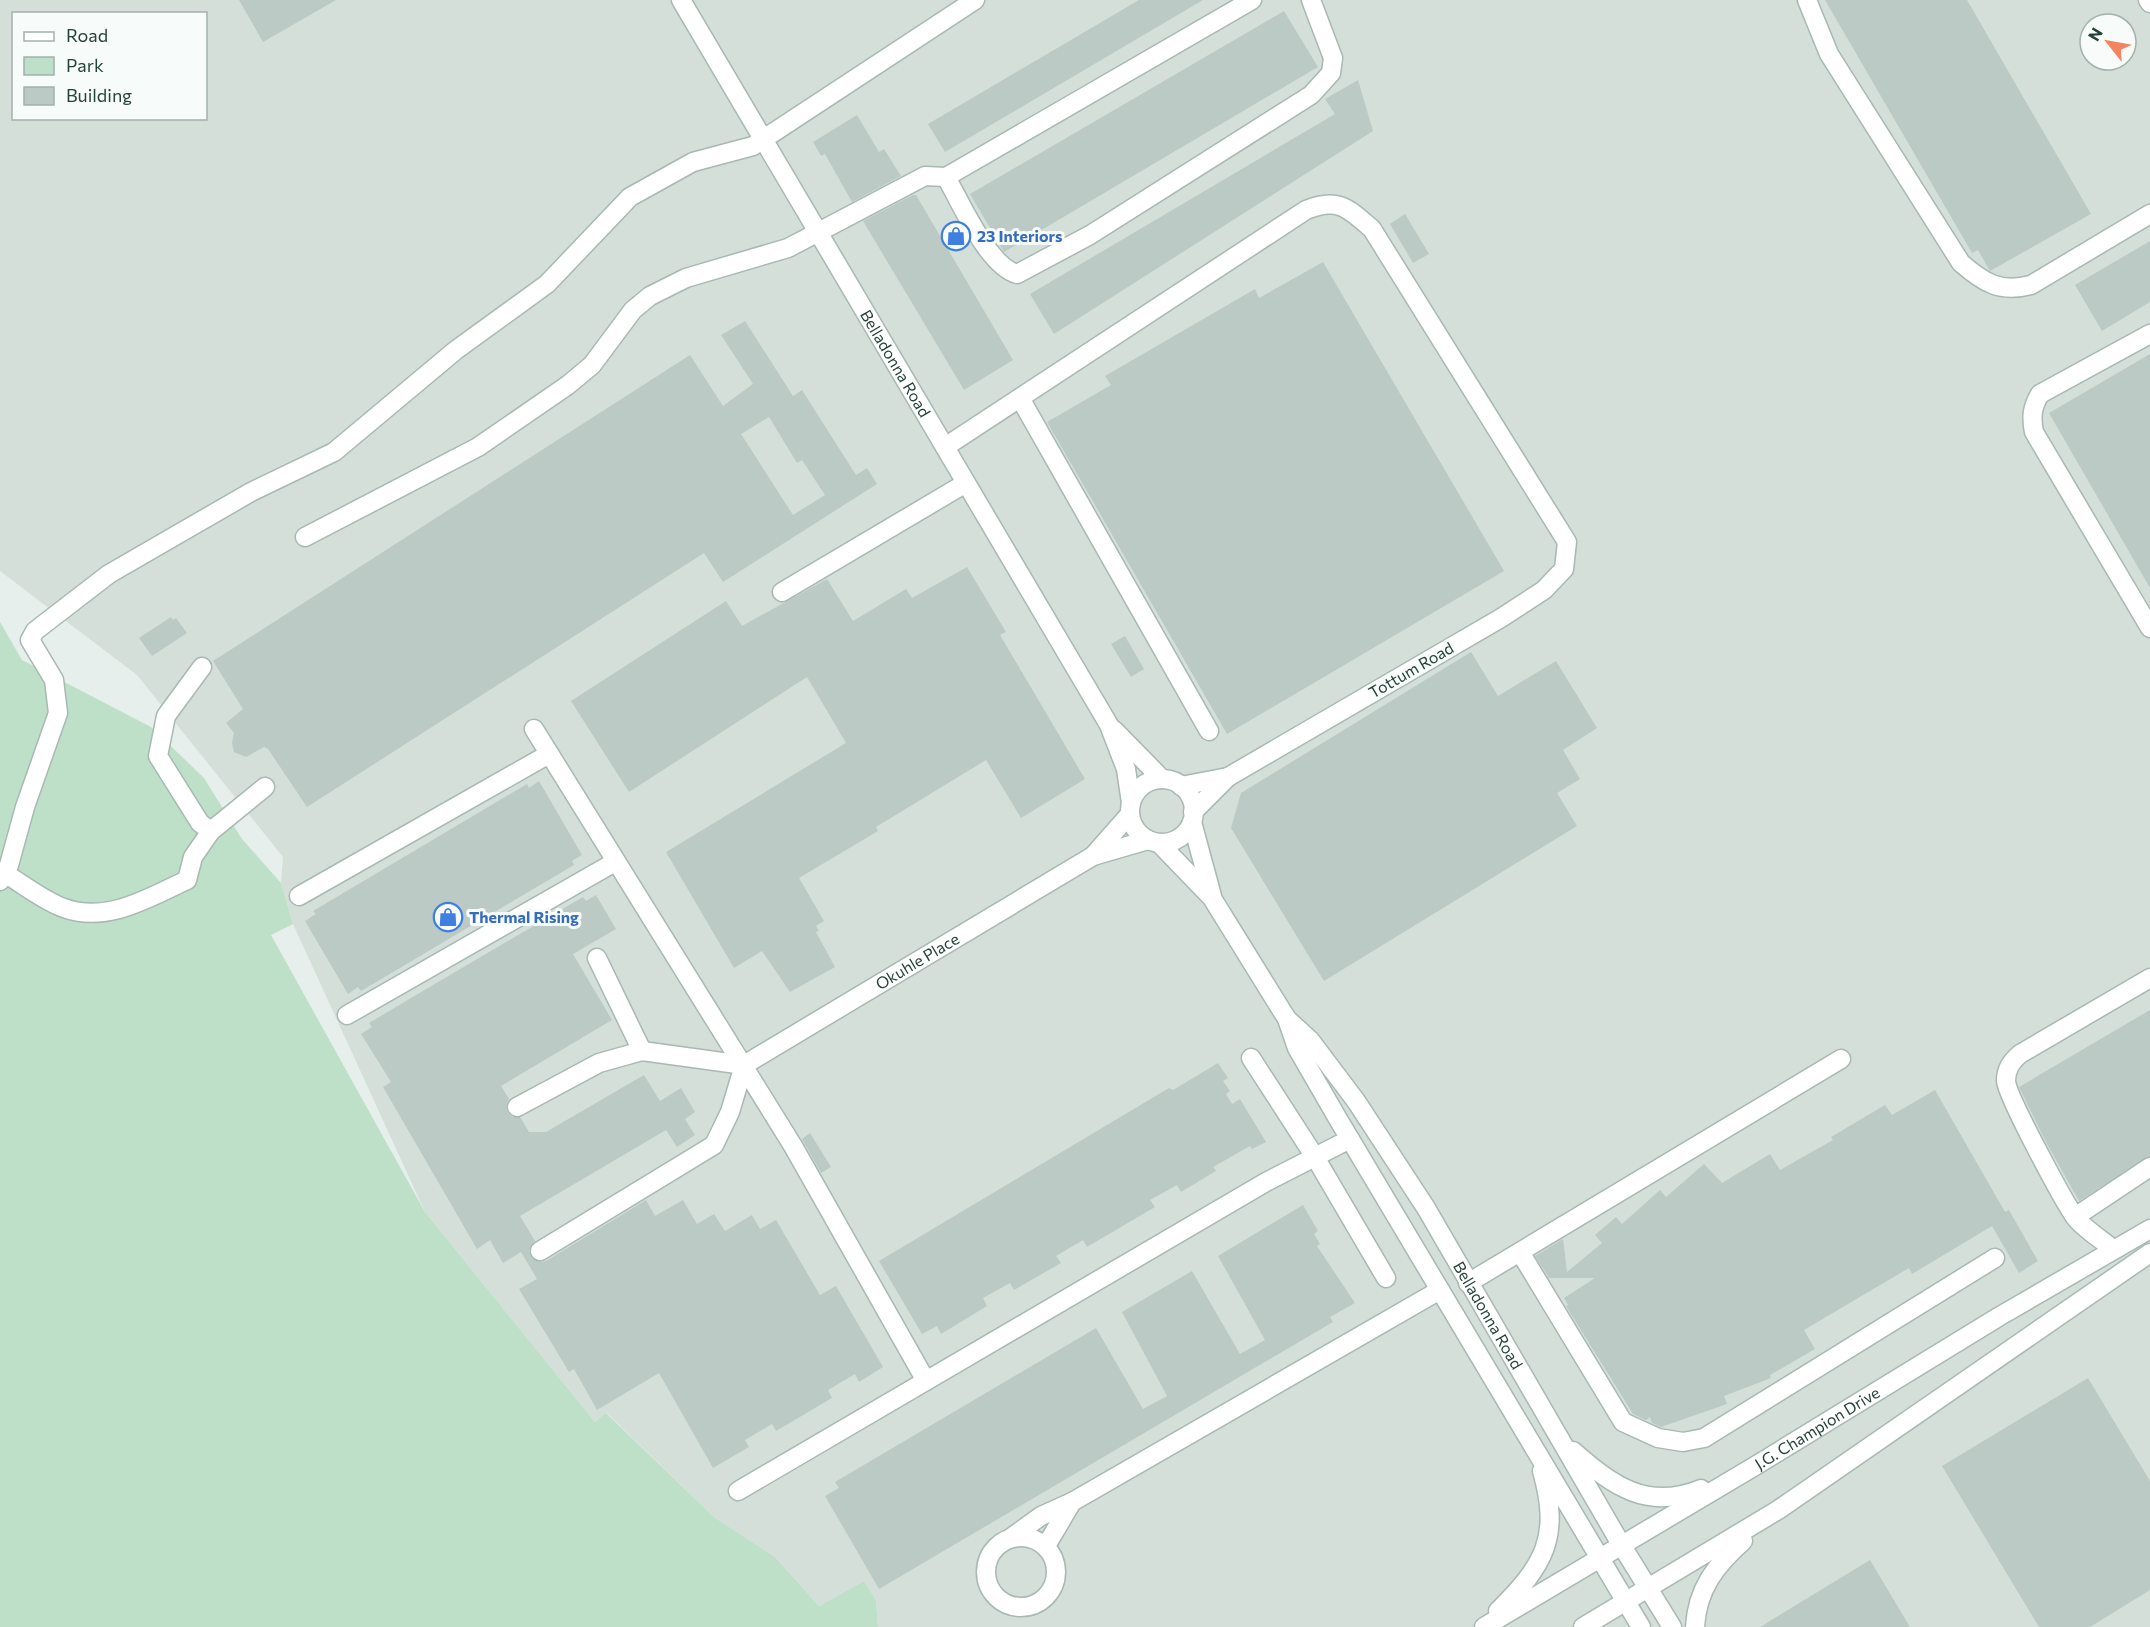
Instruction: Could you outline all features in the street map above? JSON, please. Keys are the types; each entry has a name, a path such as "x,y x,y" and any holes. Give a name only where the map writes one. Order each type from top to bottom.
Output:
{"street":[{"name":"Belladonna Road","path":"681,0 1109,725 1126,769 1133,825 1212,898 1287,1019 1297,1048 1350,1139 1601,1559 1628,1600 1641,1627"},
{"path":"265,788 212,831 193,857 188,880 122,910 85,913 64,908 2,877 58,713 54,680 30,640 35,631 109,574 251,492 334,452 456,350 547,284 630,197 693,162 753,146 975,0"},
{"path":"305,537 478,447 568,385 592,365 619,325 650,296 686,278 788,248 925,176 946,177 1252,0"},
{"path":"946,177 990,253 1002,266 1017,274 1090,235 1316,90 1331,73 1334,58 1311,0"},
{"path":"1807,0 1829,54 1961,263 1985,282 2013,290 2031,285 2150,214"},
{"name":"Tottum Road","path":"1020,398 1306,210 1322,204 1334,204 1349,209 1372,228 1567,542 1564,569 1544,590 1228,777 1192,817"},
{"path":"2150,334 2040,394 2033,405 2032,420 2034,432 2150,628"},
{"path":"945,447 1020,398 1209,731"},
{"path":"782,592 966,483"},
{"path":"202,667 166,716 158,756 200,823 212,831"},
{"name":"Belladonna Road","path":"1109,725 1162,780 1181,786 1188,793 1212,898"},
{"path":"534,729 615,862 744,1065 926,1380"},
{"path":"299,896 549,754"},
{"name":"Tottum Road","path":"1181,786 1228,777"},
{"path":"1130,809 1142,786 1162,780"},
{"name":"Okuhle Place","path":"1093,856 1130,809"},
{"path":"1153,842 1179,838 1192,817"},
{"name":"Okuhle Place","path":"744,1065 1093,856 1153,842"},
{"path":"347,1015 615,862"},
{"path":"597,958 642,1051"},
{"path":"2114,1249 2075,1217 2007,1088 2006,1078 2010,1064 2020,1054 2150,978"},
{"name":"Belladonna Road","path":"1287,1019 1310,1040 1356,1101 1426,1208 1622,1546 1672,1627"},
{"path":"517,1107 598,1063 642,1051 744,1065"},
{"path":"1251,1058 1315,1157 1386,1278"},
{"path":"1468,1283 1841,1059"},
{"path":"540,1251 714,1145 730,1112 744,1065"},
{"path":"738,1491 1266,1182 1350,1139"},
{"path":"2075,1217 2150,1167"},
{"name":"J.G. Champion Drive","path":"1483,1627 1601,1559 2150,1229"},
{"path":"1520,1252 1623,1422 1658,1438 1683,1442 1704,1438 1995,1258"},
{"path":"1582,1627 1778,1510 2150,1253"},
{"path":"1012,1537 1036,1539 1046,1546 1056,1566 1053,1588 1037,1604 1015,1607 994,1596 986,1574 987,1562 1001,1542 1012,1537 1041,1516 1072,1502 1440,1290"},
{"path":"1563,1442 1614,1484 1629,1491 1666,1499 1684,1496 1755,1466"},
{"path":"1483,1627 1522,1587 1545,1553 1550,1515 1545,1479 1537,1451"},
{"path":"1046,1546 1072,1502"},
{"path":"1695,1627 1701,1594 1721,1560 1778,1510"}],"shaded area":[{"path":"0,0 2150,0 2150,1627 878,1627 876,1600 864,1581 819,1606 775,1557 714,1517 607,1413 595,1422 425,1212 293,924 281,883 283,857 137,675 0,571"}],"green space":[{"path":"0,622 22,660 151,727 204,778 242,839 281,883 293,924 271,935 425,1212 595,1422 606,1413 714,1517 775,1557 819,1606 864,1581 876,1600 878,1627 0,1627"}],"building":[{"path":"239,0 336,0 263,42"},
{"path":"1139,0 1203,0 945,152 928,124"},
{"path":"1825,0 1967,0 2091,214 1990,271 1978,250 1972,253"},
{"path":"1284,11 1318,67 1004,252 970,194"},
{"path":"1358,80 1373,131 1054,334 1030,294 1335,114 1325,99"},
{"path":"857,115 879,152 884,149 901,176 852,202 825,154 821,156 813,142"},
{"path":"916,195 1013,360 964,390 863,221"},
{"path":"1405,214 1429,254 1413,263 1390,224"},
{"path":"2150,241 2150,302 2102,331 2075,285"},
{"path":"1323,262 1504,571 1227,734 1047,422 1111,385 1105,376 1255,289 1259,298"},
{"path":"745,321 793,396 802,390 856,475 867,468 877,484 723,582 704,553 307,807 268,749 264,747 246,757 234,752 232,743 234,733 226,723 243,709 213,661 690,355 723,406 753,384 721,335","holes":["769,417 797,463 802,460 825,495 793,515 741,434"]},
{"path":"2150,354 2150,588 2049,413"},
{"path":"967,567 1006,632 1000,635 1085,779 1021,818 986,760 876,827 878,831 799,878 824,921 816,926 819,931 816,932 835,967 790,992 762,951 734,968 666,852 846,743 807,677 629,792 571,701 726,601 742,626 827,579 853,621 906,589 912,598"},
{"path":"171,617 173,620 176,618 187,633 152,656 139,638"},
{"path":"1125,636 1144,669 1131,677 1111,644"},
{"path":"1471,652 1498,696 1556,661 1597,728 1563,750 1580,779 1557,793 1577,826 1324,981 1231,828 1241,793"},
{"path":"539,781 582,855 572,861 574,865 361,991 358,987 348,994 305,921 316,914 313,911 527,784 529,788"},
{"path":"596,895 616,929 573,954 612,1020 501,1086 509,1099 506,1106 507,1112 512,1117 520,1117 529,1132 546,1132 644,1075 660,1101 681,1088 695,1112 685,1119 695,1135 677,1147 666,1130 520,1216 535,1241 529,1251 531,1257 540,1262 546,1261 646,1200 655,1216 683,1200 697,1224 714,1214 725,1231 752,1215 760,1229 776,1220 820,1295 836,1286 883,1367 859,1382 855,1374 828,1390 832,1398 776,1431 772,1424 745,1440 749,1447 713,1468 659,1373 597,1410 574,1369 569,1372 519,1289 537,1279 521,1252 503,1263 490,1240 477,1249 383,1087 391,1082 361,1034 372,1027 369,1023 416,995 583,897 586,901"},
{"path":"2150,1010 2150,1156 2079,1201 2019,1087"},
{"path":"1218,1063 1228,1078 1223,1081 1230,1091 1226,1094 1232,1104 1240,1099 1266,1142 1252,1149 1250,1146 1213,1167 1216,1171 1181,1192 1177,1185 1150,1200 1155,1207 1087,1247 1083,1240 1056,1256 1061,1263 1014,1290 1010,1283 983,1298 987,1306 941,1334 937,1326 922,1334 879,1261 1169,1088 1173,1090"},
{"path":"1935,1090 2005,1212 2009,1210 2038,1261 2019,1273 1992,1226 1912,1274 1909,1268 1804,1330 1815,1349 1770,1375 1771,1378 1724,1396 1727,1404 1661,1427 1652,1423 1650,1417 1646,1420 1633,1414 1566,1306 1568,1305 1564,1298 1595,1278 1549,1278 1535,1256 1563,1239 1567,1272 1602,1243 1595,1235 1616,1217 1622,1224 1660,1190 1666,1197 1704,1164 1722,1183 1770,1154 1780,1170 1833,1140 1831,1137 1885,1105 1892,1115"},
{"path":"810,1133 831,1167 821,1173 802,1139"},
{"path":"1303,1205 1318,1231 1314,1234 1320,1244 1317,1246 1355,1303 1330,1317 1333,1322 879,1589 825,1496 839,1488 835,1482 1096,1328 1143,1409 1167,1396 1122,1312 1192,1271 1240,1354 1265,1340 1218,1256"},
{"path":"2088,1378 2150,1481 2150,1590 2090,1627 2039,1627 1942,1466"},
{"path":"1870,1560 1910,1627 1760,1627"}],"place":[{"name":"23 Interiors","path":"956,236"},
{"name":"Thermal Rising","path":"448,917"}]}
